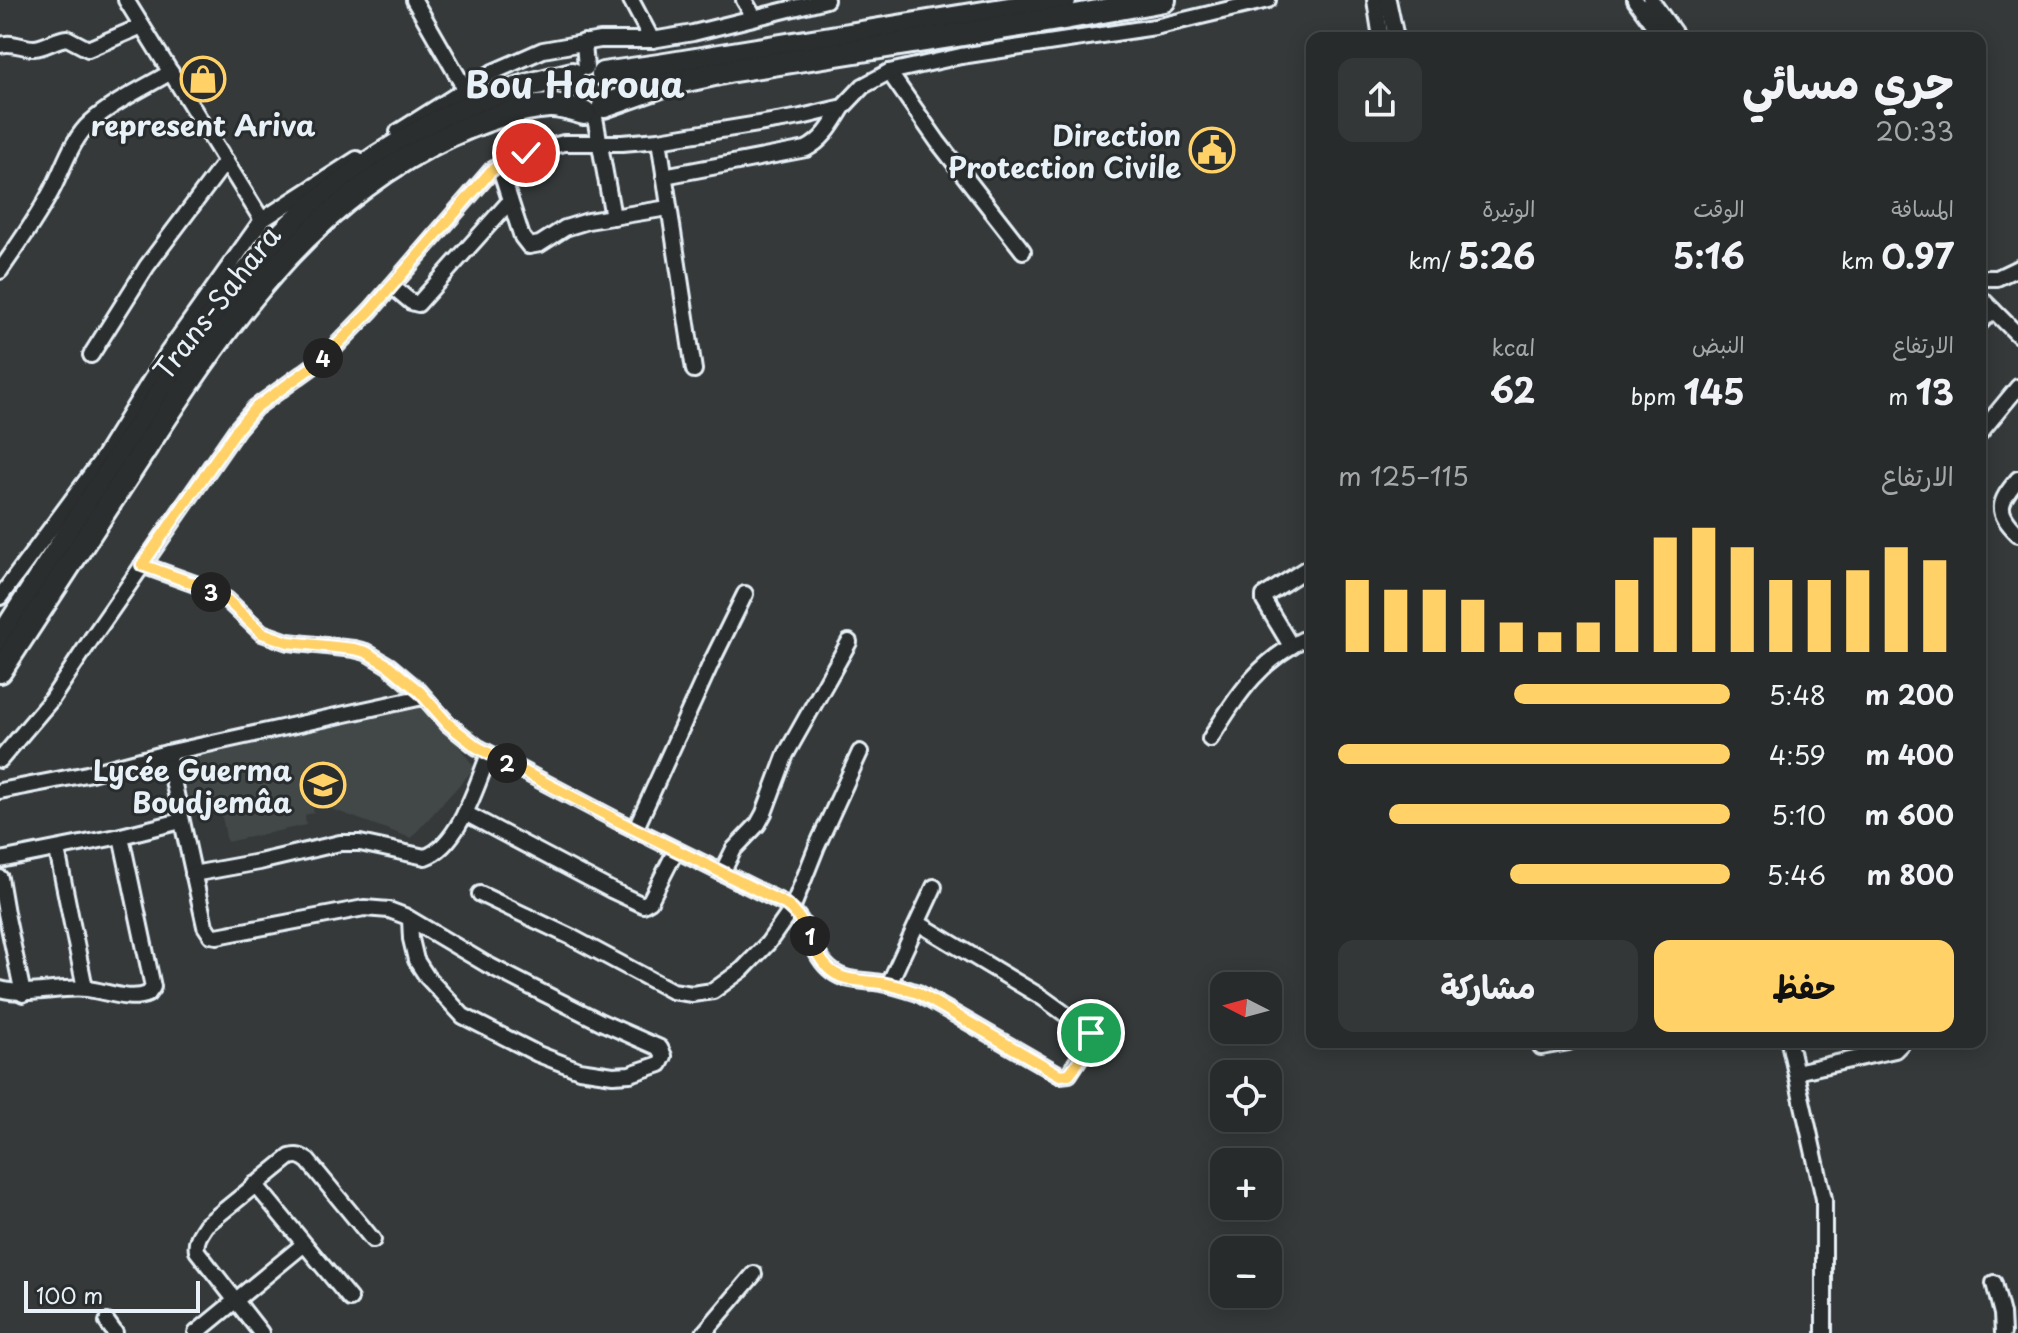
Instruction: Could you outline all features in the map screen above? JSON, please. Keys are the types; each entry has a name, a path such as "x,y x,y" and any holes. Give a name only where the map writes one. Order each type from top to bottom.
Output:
{"highway":[{"name":"Trans-Sahara","path":"0,640 188,350 229,294 303,214 399,143 455,114 511,91 587,72 659,66 1064,0"},
{"name":"Trans-Sahara","path":"0,671 199,366 268,275 342,204 390,168 431,144 473,124 551,105 594,110 664,85 728,71 1164,0"},
{"path":"587,72 609,84 610,92 594,110 571,107 565,94 565,87 587,72"}],"street":[{"path":"126,0 262,220"},
{"path":"414,0 465,89"},
{"path":"631,0 652,40"},
{"path":"744,0 754,17"},
{"path":"0,597 100,462 168,352 262,220 493,72 543,50 600,40 652,40 693,33 826,0"},
{"path":"664,176 815,145 863,86 889,72 961,56 1155,27 1268,0"},
{"path":"1375,0 1380,32"},
{"path":"1388,0 1395,32"},
{"path":"1635,0 1659,32"},
{"path":"1651,0 1674,32"},
{"path":"0,45 10,43 38,48 67,38 88,49 142,26"},
{"path":"584,42 587,72"},
{"path":"0,271 53,188 81,132 99,116 171,72"},
{"path":"889,72 938,142 1023,251"},
{"path":"0,760 51,700 237,429 255,408 316,364 371,310 491,171 526,153 564,143 659,140 801,117 843,107"},
{"path":"594,110 613,217"},
{"path":"659,140 694,370"},
{"path":"91,355 147,266 226,161"},
{"path":"499,166 522,237 529,246 540,244 565,228 588,221 668,208"},
{"path":"392,286 418,304 510,201"},
{"path":"1986,278 1997,278 2018,268"},
{"path":"1986,303 2018,335"},
{"path":"1986,317 1993,310"},
{"path":"1986,423 2018,387"},
{"path":"2018,479 2005,495 2001,509 2006,522 2018,534"},
{"path":"142,565 195,584 227,600 262,633 288,642 366,652 389,666 420,692 448,724 477,747 792,909 828,969 846,978 889,984 918,993 1060,1075 1069,1074 1091,1040 1090,1032 1043,998 918,923"},
{"path":"1291,646 1264,596 1306,569"},
{"path":"635,830 745,594"},
{"path":"1210,739 1238,695 1267,664 1306,638"},
{"path":"722,873 734,849 758,824 786,754 849,642"},
{"path":"0,791 423,697"},
{"path":"480,894 571,937 672,991 692,994 713,991 743,969 768,943 792,909 860,752"},
{"path":"167,753 205,926 211,935 364,908 389,910 410,919 521,982 660,1048 664,1056 662,1061 630,1074 579,1070 538,1054 463,1016 427,977 416,960 410,919"},
{"path":"193,874 340,843 360,843 425,857 437,851 465,813 489,754"},
{"path":"465,813 643,905 650,901 676,850"},
{"path":"0,860 181,821"},
{"path":"0,989 23,994 85,988 135,997 148,994 153,987 121,836"},
{"path":"57,850 85,988"},
{"path":"0,878 23,994"},
{"path":"889,984 934,887"},
{"path":"1790,1048 1824,1199 1824,1333"},
{"path":"1796,1072 1897,1048"},
{"path":"261,1333 195,1246 206,1225 255,1184 290,1157 302,1156 373,1240"},
{"path":"255,1184 350,1299"},
{"path":"196,1333 303,1245"},
{"path":"704,1333 754,1274"},
{"path":"1994,1283 2003,1333"}],"shaded area":[{"name":"Lycée Guerma Boudjemâa","path":"425,700 475,768 411,838 312,802 314,813 305,815 306,825 227,842 219,802 191,809 180,758"}],"place":[{"name":"represent Ariva","path":"203,79"},
{"name":"Direction Protection Civile","path":"1212,150"},
{"name":"Lycée Guerma Boudjemâa","path":"323,785"}],"district":[{"name":"Bou Haroua","path":"575,83"}],"route":[{"path":"526,153 491,171 371,310 333,349 255,408 142,565 195,584 227,600 262,633 288,642 366,652 389,666 420,692 448,724 477,747 785,904 800,918 822,961 837,975 894,985 918,993 1060,1075 1069,1074 1075,1067 1091,1040 1091,1033"}]}
